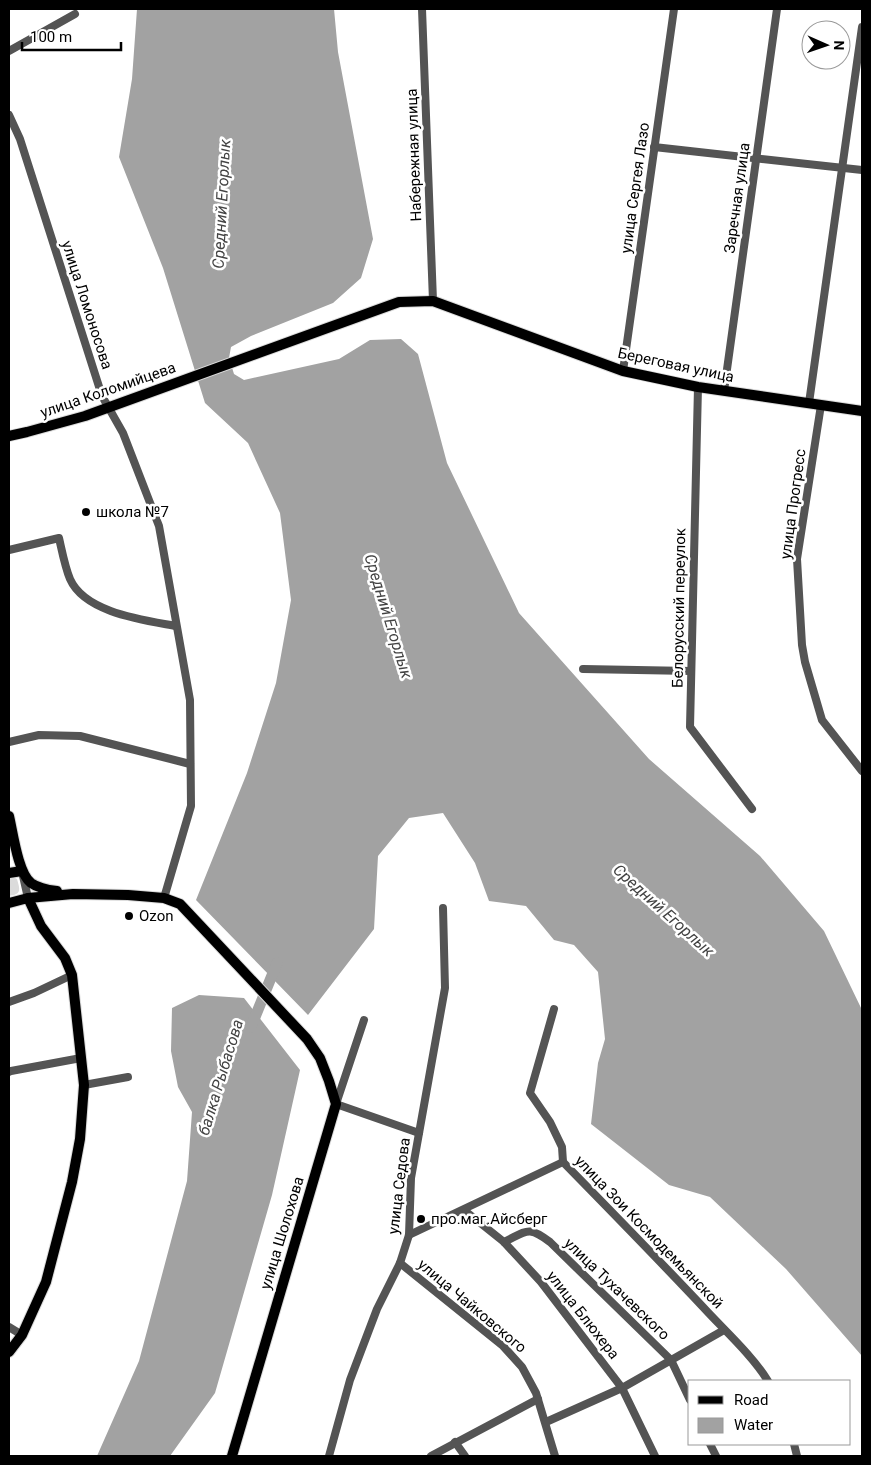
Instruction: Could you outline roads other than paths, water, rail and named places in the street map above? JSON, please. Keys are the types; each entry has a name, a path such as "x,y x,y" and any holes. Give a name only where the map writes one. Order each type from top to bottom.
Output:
{"main road":[{"name":"улица Коломийцева","path":"9,436 66,422 108,408 399,302 433,301"},
{"name":"Береговая улица","path":"433,301 623,371 698,387 862,411"},
{"path":"9,816 22,871 31,883 45,889 73,894"},
{"path":"9,874 22,871"},
{"path":"9,903 28,898 73,894 164,898 180,904 307,1038 320,1058 336,1104"},
{"path":"9,1352 22,1335 46,1282 80,1139 84,1085 72,975 65,958 41,926 28,898"},
{"name":"улица Шолохова","path":"232,1456 336,1104"}],"street":[{"name":"Набережная улица","path":"422,9 433,301"},
{"name":"улица Сергея Лазо","path":"623,371 674,9"},
{"name":"Заречная улица","path":"724,391 777,9"},
{"path":"9,51 75,14"},
{"path":"809,403 862,27"},
{"name":"улица Ломоносова","path":"9,115 20,139 102,396 123,433 159,526 190,700 190,806 164,898"},
{"path":"654,147 862,170"},
{"name":"Белорусский переулок","path":"698,387 690,726 752,809"},
{"name":"улица Прогресс","path":"821,405 797,560 802,645 822,720 862,771"},
{"path":"9,550 58,538 70,580 81,594 104,609 132,618 176,626"},
{"path":"583,669 691,671"},
{"path":"9,742 39,734 80,736 190,764"},
{"path":"22,871 28,898"},
{"name":"улица Седова","path":"329,1456 350,1380 377,1309 400,1263 409,1235 411,1178 445,988 443,908"},
{"path":"9,1002 34,993 72,975"},
{"path":"554,1009 530,1093 550,1122 562,1147 563,1162"},
{"name":"улица Шолохова","path":"336,1104 364,1020"},
{"path":"9,1072 81,1058"},
{"path":"84,1085 128,1077"},
{"path":"336,1104 419,1134"},
{"name":"улица Зои Космодемьянской","path":"409,1235 563,1162 659,1260 762,1371 767,1380"},
{"name":"улица Блюхера","path":"464,1210 504,1242 541,1282 622,1388 655,1456"},
{"name":"улица Тухачевского","path":"504,1242 528,1230 538,1233 550,1242 671,1360 688,1396"},
{"name":"улица Чайковского","path":"400,1263 503,1346 522,1367 538,1399 556,1456"},
{"path":"9,1327 22,1335"},
{"path":"546,1422 622,1388 724,1330"},
{"path":"431,1456 538,1399"},
{"path":"455,1442 465,1456"}],"water":[{"name":"Средний Егорлык","path":"137,9 334,9 338,52 373,239 361,278 333,303 251,336 231,347 229,358 234,374 244,380 339,359 370,340 401,339 418,354 447,463 519,613 649,759 760,856 824,931 862,1010 862,1356 786,1269 710,1197 669,1185 591,1124 598,1063 605,1039 598,972 574,945 554,940 526,906 489,901 475,863 443,813 409,818 378,856 374,929 308,1015 196,900 247,773 276,683 291,600 280,513 248,443 205,403 163,268 119,157 132,79"},
{"path":"199,995 244,998 300,1070 272,1195 215,1393 170,1456 97,1456 139,1361 187,1181 192,1112 178,1087 171,1051 172,1008"}],"waterway":[{"name":"балка Рыбасова","path":"251,1027 277,963"}],"place":[{"name":"школа №7","path":"86,512"},
{"name":"Ozon","path":"129,916"},
{"name":"про.маг.Айсберг","path":"421,1219"}]}
